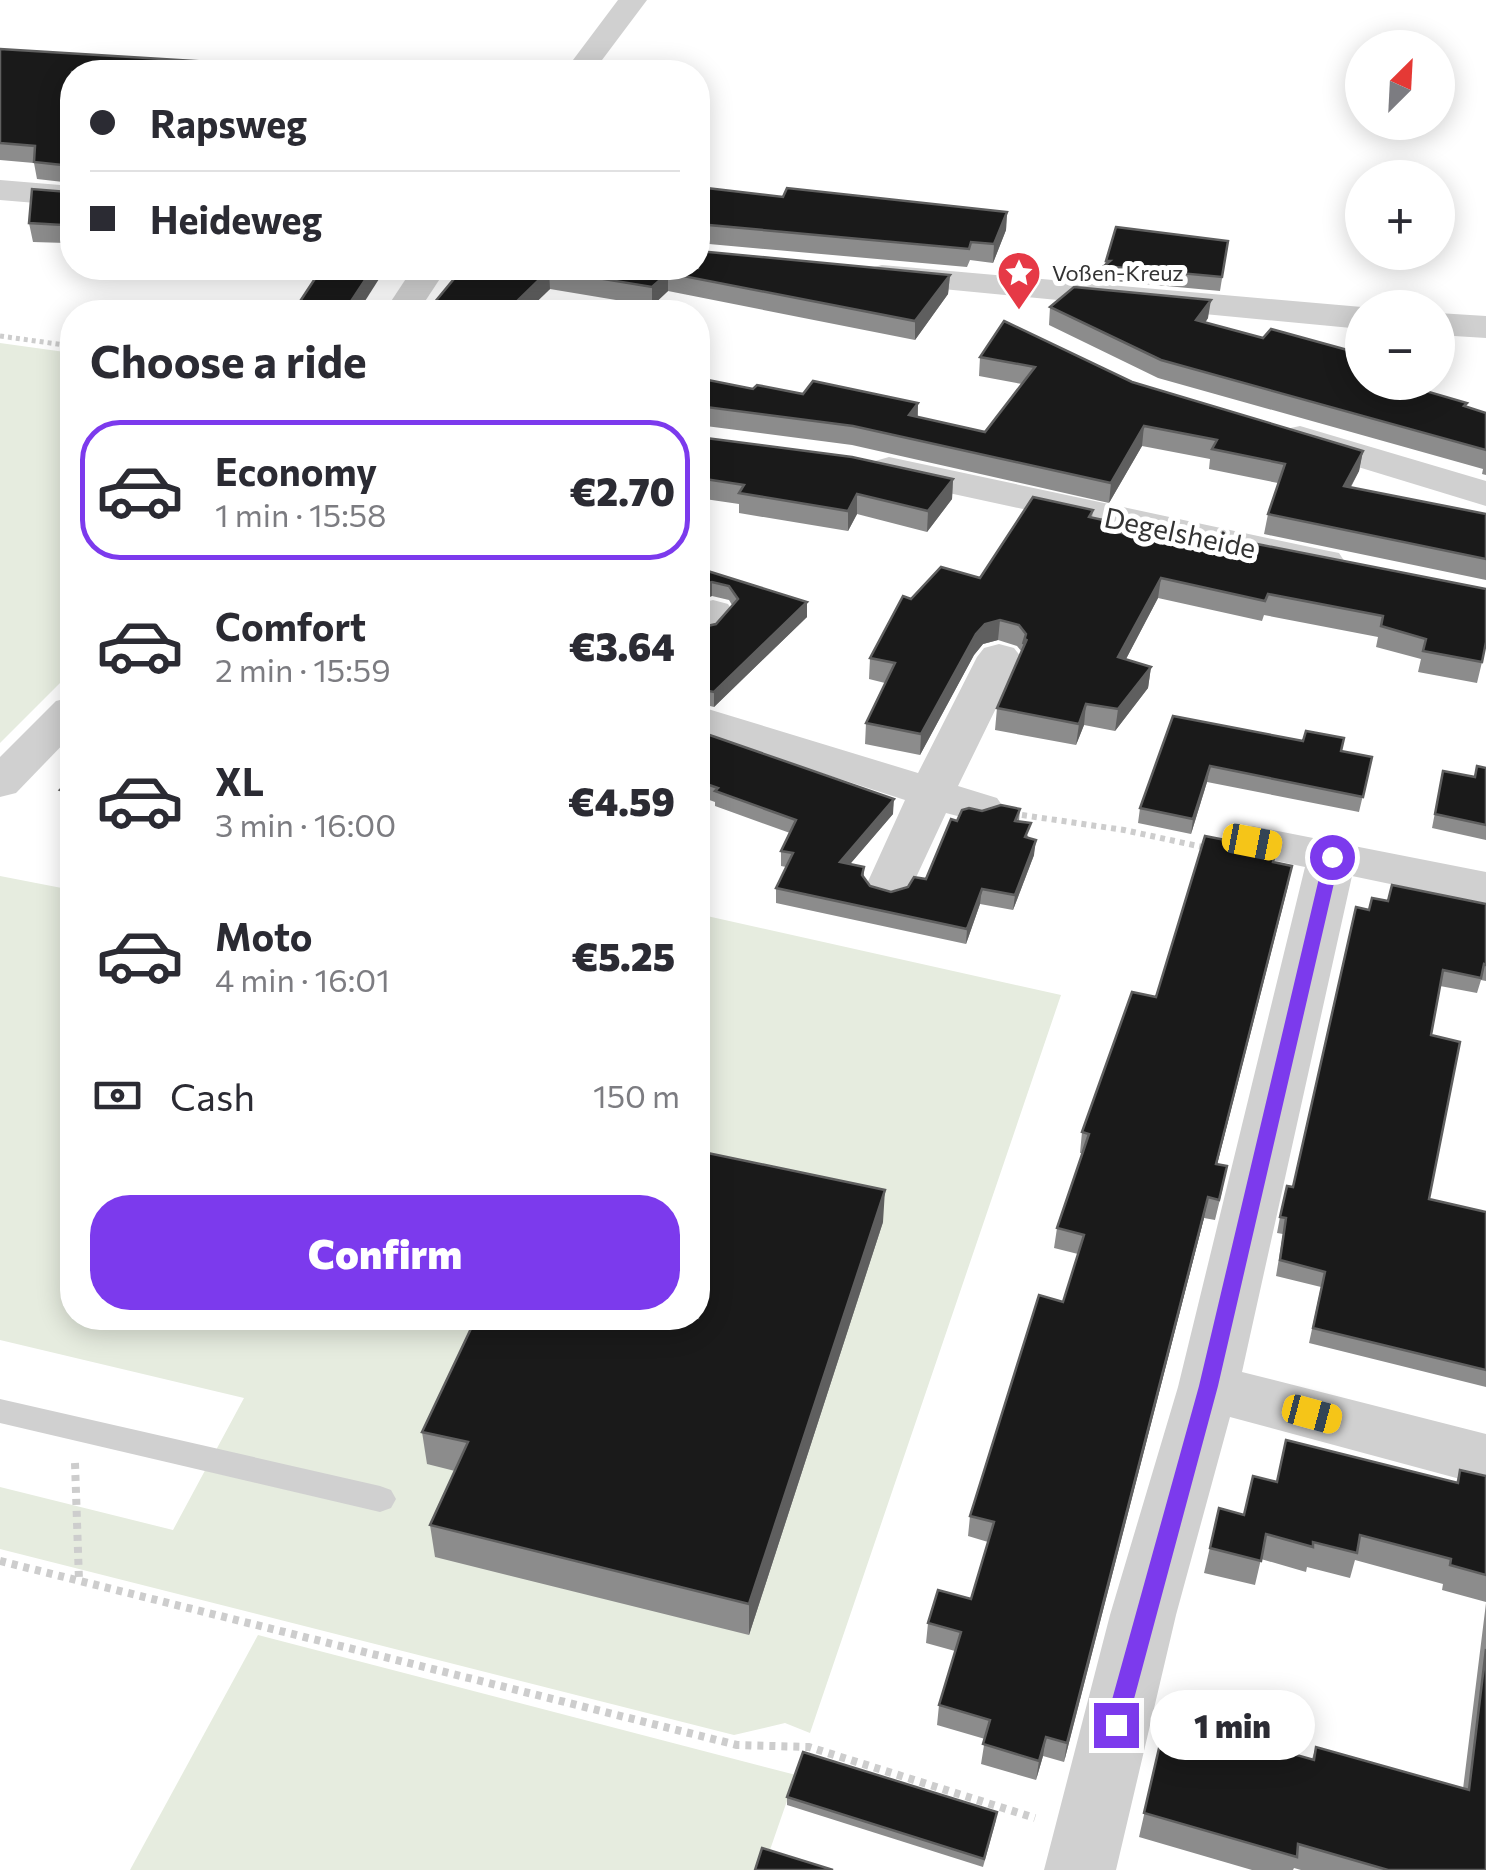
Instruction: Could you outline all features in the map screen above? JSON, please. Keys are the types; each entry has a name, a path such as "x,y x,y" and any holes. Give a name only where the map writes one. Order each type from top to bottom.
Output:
{"street":[{"path":"587,60 633,0"},
{"path":"0,190 60,195"},
{"path":"856,273 999,302 1345,317"},
{"path":"1455,325 1486,328"},
{"path":"1264,426 1486,494"},
{"name":"Degelsheide","path":"852,461 1147,527 1354,568"},
{"path":"889,888 999,657"},
{"path":"0,783 60,722"},
{"path":"710,723 980,808"},
{"path":"1252,842 1486,888"},
{"path":"1084,1852 1143,1615 1208,1386 1332,857"},
{"path":"1208,1386 1486,1460"}],"lane":[{"path":"0,1411 380,1499"}],"path":[{"path":"0,336 60,344"},
{"path":"980,808 1124,830 1205,849 1252,842"},
{"path":"74,1428 78,1582"},
{"path":"0,1561 737,1745 809,1748 1084,1852"}],"shaded area":[{"path":"0,343 60,351 60,683 0,743"},
{"path":"0,876 60,888 60,1330 710,1330 710,917 1061,995 810,1733 785,1723 734,1735 0,1549 0,1487 173,1530 244,1398 0,1340"},
{"path":"258,1635 796,1775 763,1870 130,1870"}],"building":[{"path":"0,49 179,60 60,60 60,165 34,162 35,146 0,143"},
{"path":"710,188 783,197 787,188 1007,212 994,244 971,242 969,249 710,225"},
{"path":"32,189 60,191 60,225 29,223"},
{"path":"1116,227 1228,241 1222,277 1104,266 1110,261 1106,261"},
{"path":"710,252 950,275 915,321 704,280 710,280"},
{"path":"314,280 365,280 352,300 301,300"},
{"path":"453,280 539,280 518,300 436,300"},
{"path":"610,280 660,280 652,287"},
{"path":"1074,287 1211,300 1196,320 1263,338 1271,329 1345,349 1345,400 1455,400 1486,413 1486,450 1161,360 1050,307"},
{"path":"1004,321 1132,382 1363,451 1344,486 1486,514 1486,559 1268,514 1285,464 1212,449 1217,440 1144,426 1111,483 853,426 710,408 710,380 803,394 813,381 918,403 909,415 985,432 1035,367 980,357"},
{"path":"710,439 852,457 953,479 928,511 857,494 848,511 739,493 744,485 710,480"},
{"path":"1033,497 1093,510 1089,517 1112,522 1108,530 1252,560 1257,544 1486,589 1482,662 1423,651 1426,639 1381,626 1383,616 1268,594 1265,601 1161,578 1118,657 1151,667 1118,709 1086,704 1079,724 997,708 1027,639 1023,644 1026,634 1019,625 1000,620 985,624 976,634 921,734 866,723 895,663 870,658 903,596 911,599 941,567 980,578"},
{"path":"710,572 807,602 714,692 710,691 710,625 716,624 738,599 729,586 712,582"},
{"path":"1173,716 1303,741 1306,731 1344,738 1341,751 1372,757 1363,797 1210,766 1193,819 1140,808"},
{"path":"710,735 894,799 840,862 864,867 862,875 870,886 891,892 908,887 914,877 926,879 951,819 957,821 962,810 982,811 1001,805 1020,809 1015,821 1031,823 1025,837 1036,840 1015,895 982,889 967,929 776,888 793,853 781,851 796,820 715,791 718,788 710,785"},
{"path":"1477,766 1486,768 1486,825 1435,814 1443,771 1475,777"},
{"path":"1205,836 1276,850 1273,862 1292,866 1216,1164 1227,1166 1219,1200 1208,1197 1067,1743 1046,1737 1039,1761 983,1744 990,1720 939,1705 961,1632 928,1623 938,1590 971,1599 994,1522 970,1516 1039,1295 1063,1302 1084,1235 1057,1228 1089,1134 1082,1132 1132,992 1156,997"},
{"path":"1392,885 1486,904 1486,965 1481,978 1443,970 1431,1035 1460,1042 1429,1199 1486,1212 1486,1370 1313,1328 1325,1272 1280,1260 1286,1218 1280,1217 1287,1186 1293,1187 1356,907 1369,910 1372,898 1388,901"},
{"path":"710,1154 885,1190 749,1604 430,1525 468,1442 422,1432 470,1330 710,1330"},
{"path":"1286,1440 1458,1483 1460,1470 1486,1476 1486,1575 1450,1565 1451,1559 1360,1535 1357,1553 1313,1542 1313,1547 1266,1534 1261,1561 1210,1548 1219,1508 1244,1515 1253,1476 1277,1482"},
{"path":"1486,1649 1486,1870 1388,1870 1298,1844 1297,1857 1144,1813 1166,1718 1314,1760 1316,1747 1469,1790"},
{"path":"803,1752 997,1812 984,1859 787,1797"},
{"path":"762,1848 833,1870 755,1870"}],"place":[{"name":"Voßen-Kreuz","path":"1019,311"}],"route":[{"path":"1116,1725 1208,1386 1332,857"}]}
